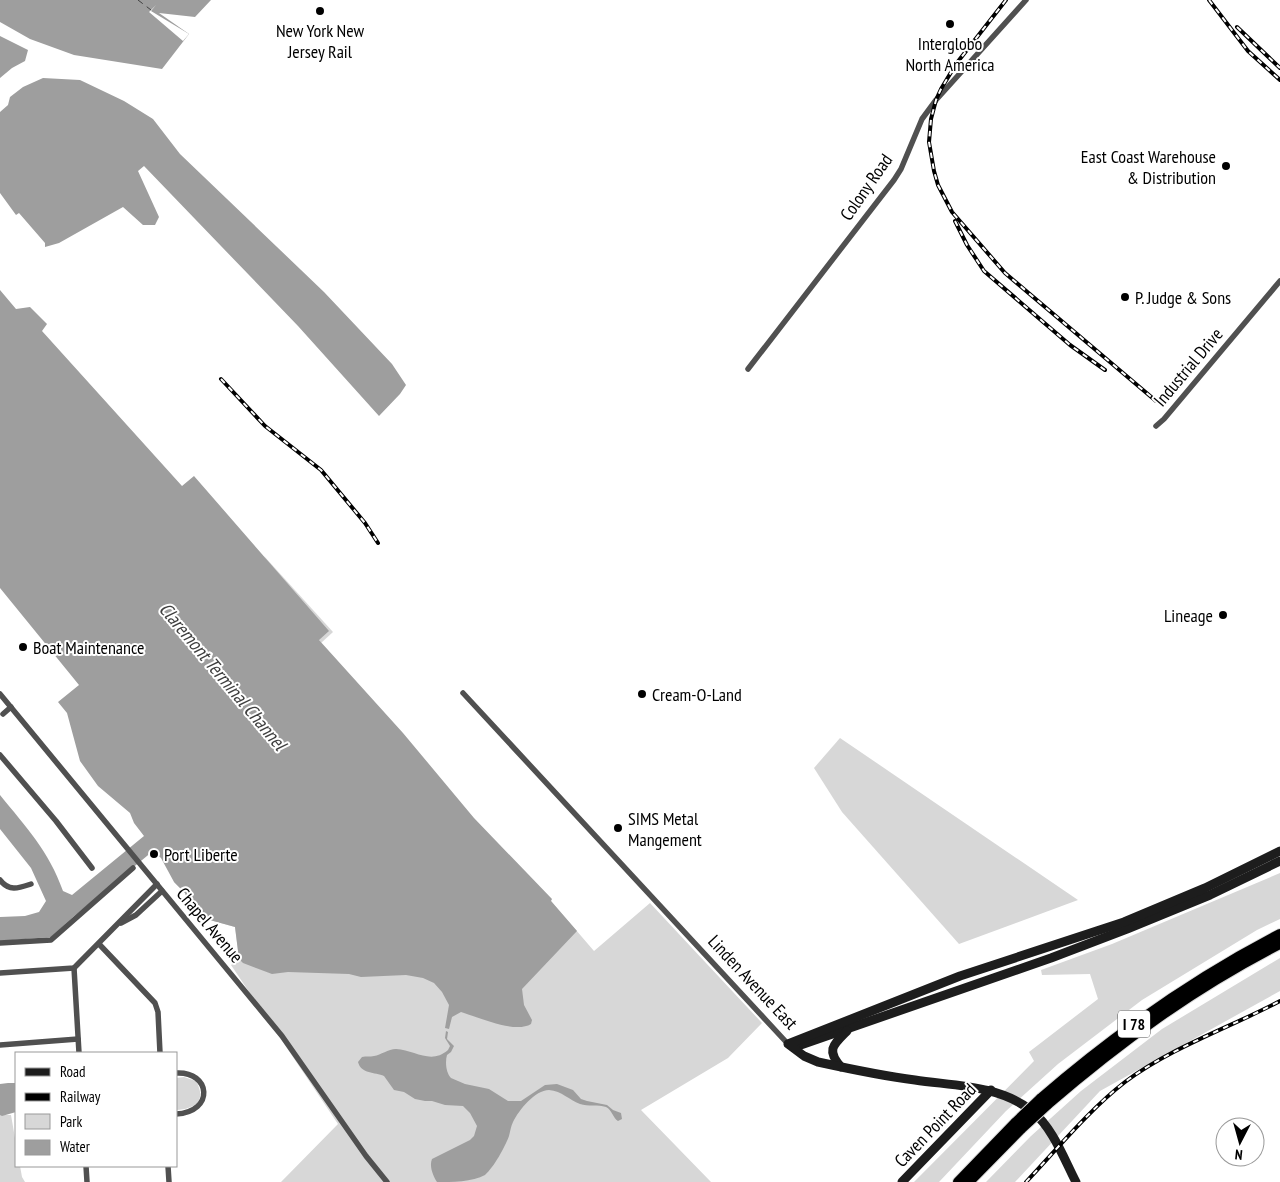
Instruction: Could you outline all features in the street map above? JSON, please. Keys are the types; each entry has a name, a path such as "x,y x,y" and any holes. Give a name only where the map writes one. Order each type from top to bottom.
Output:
{"highway":[{"name":"I 78","path":"958,1182 1106,1044 1137,1022 1280,934"},
{"name":"I 78","path":"1237,962 1280,944"},
{"name":"I 78","path":"969,1182 1019,1125"}],"street":[{"name":"Colony Road","path":"748,369 894,180 901,169 922,119 936,100 1026,0"},
{"name":"Industrial Drive","path":"1156,426 1280,281"},
{"name":"Linden Avenue East","path":"462,693 790,1046 813,1061 913,1080 991,1090 1013,1100 1033,1112 1050,1134 1076,1182"},
{"name":"Chapel Avenue","path":"0,694 126,848 136,866 156,884 282,1036 366,1156 387,1182"},
{"path":"3,714 11,707"},
{"path":"0,755 56,821 92,868"},
{"path":"790,1046 960,976 1124,922 1205,888 1280,851"},
{"path":"790,1046 849,1029 1135,926 1210,895 1280,861"},
{"path":"0,943 51,940 136,866"},
{"path":"0,880 10,889 32,884"},
{"path":"0,973 74,968 156,884"},
{"path":"115,927 136,916 162,891"},
{"path":"99,944 155,1003 158,1012 160,1052"},
{"path":"74,968 79,1052"},
{"path":"841,1067 833,1058 833,1048 835,1043 849,1029"},
{"path":"0,1045 78,1040"},
{"path":"178,1073 194,1076 200,1081 203,1091 202,1101 197,1108 190,1113 178,1114"},
{"name":"Caven Point Road","path":"902,1182 991,1090"},
{"path":"86,1167 88,1182"},
{"path":"168,1167 169,1182"}],"green space":[{"path":"264,556 333,632 321,643 319,640"},
{"path":"840,738 1078,900 959,944 842,812 814,768"},
{"path":"1280,873 1280,919 1257,930 1142,1000 1058,1064 1006,1111 939,1182 914,1182 1034,1061 1029,1052 1098,999 1090,974 1042,975 1041,970 1112,944"},
{"path":"174,882 551,901 594,951 650,903 762,1023 728,1058 641,1110 711,1182 281,1182 338,1124 231,965 239,959 235,927 199,917 191,909 185,893"},
{"path":"1280,958 1280,991 1100,1091 1015,1182 986,1182 1031,1136 1081,1091 1162,1029"},
{"path":"184,1077 196,1081 200,1099 194,1106 178,1110 178,1078"},
{"path":"0,1115 11,1115 15,1138 15,1167 20,1167 25,1182 0,1182"}],"water":[{"path":"0,0 211,0 195,17 159,13 189,34 162,69 74,55 30,39 0,22"},
{"path":"0,36 28,50 25,61 12,68 0,78"},
{"path":"43,78 80,80 124,101 153,119 180,154 324,292 392,364 406,385 400,394 379,416 298,326 144,166 138,171 159,217 155,225 143,225 123,207 59,243 45,247 45,243 19,213 16,215 0,193 0,112 8,105 10,97 23,87"},
{"name":"Claremont Terminal Channel","path":"0,290 16,309 30,307 47,324 42,331 182,486 194,476 329,631 319,640 403,733 474,818 552,899 551,901 577,931 522,989 524,1005 532,1020 531,1024 524,1027 506,1026 461,1012 452,1017 449,1029 445,1028 449,1005 442,992 434,983 423,978 406,975 361,977 349,974 288,972 272,974 243,963 239,959 235,927 199,917 191,909 185,893 174,882 161,858 153,851 51,937 0,941 0,917 25,916 39,912 46,901 31,868 0,829 0,795 44,851 63,891 72,895 144,836 134,823 130,813 98,786 80,761 67,713 58,702 79,685 0,588"},
{"path":"446,1031 448,1032 447,1039 454,1046 447,1055 446,1061 447,1070 451,1078 465,1084 489,1089 508,1101 521,1101 545,1085 557,1084 573,1090 581,1099 607,1105 621,1113 622,1119 618,1121 606,1107 583,1105 558,1092 549,1090 538,1093 519,1112 512,1124 502,1151 485,1175 455,1182 437,1182 432,1171 432,1159 470,1140 474,1136 477,1126 470,1113 463,1106 445,1105 415,1099 404,1092 394,1090 384,1076 365,1071 358,1062 362,1057 377,1055 393,1049 429,1057 442,1054 450,1046 445,1038"},
{"path":"15,1083 15,1112 2,1116 0,1115 0,1084"}],"pier":[{"path":"156,5 151,11 189,34 183,41 149,12"}],"ferry route":[{"path":"138,0 151,10"}],"railway":[{"path":"1006,0 956,64 936,100 931,119 929,142 938,185 952,212 1005,273 1156,401"},
{"path":"1209,0 1248,51 1280,80"},
{"path":"1237,27 1280,68"},
{"path":"955,221 967,245 984,271 1070,345 1105,370"},
{"path":"221,379 265,426 321,470 365,523 378,543"},
{"path":"1026,1182 1086,1117 1125,1082 1181,1048 1280,1001"}],"place":[{"name":"New York New Jersey Rail","path":"320,11"},
{"name":"Interglobo North America","path":"950,24"},
{"name":"East Coast Warehouse & Distribution","path":"1226,166"},
{"name":"P. Judge & Sons","path":"1125,297"},
{"name":"Lineage","path":"1223,615"},
{"name":"Boat Maintenance","path":"23,647"},
{"name":"Cream-O-Land","path":"642,694"},
{"name":"SIMS Metal Mangement","path":"618,828"},
{"name":"Port Liberte","path":"154,854"}]}
